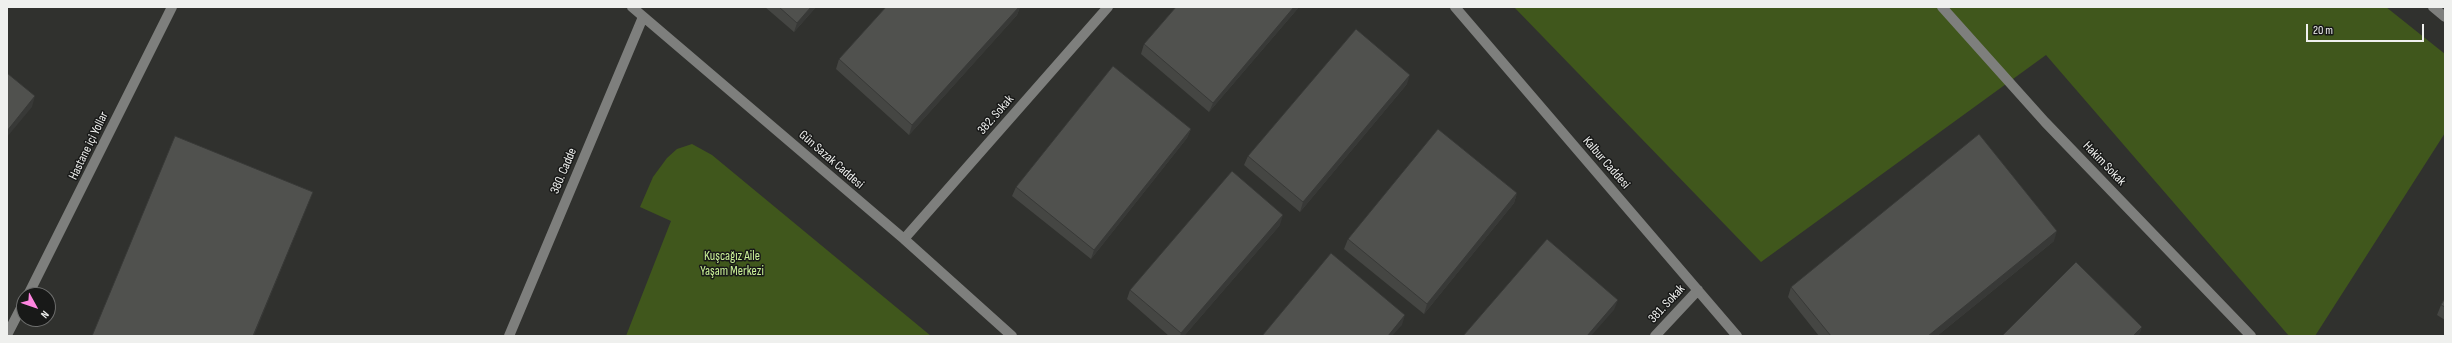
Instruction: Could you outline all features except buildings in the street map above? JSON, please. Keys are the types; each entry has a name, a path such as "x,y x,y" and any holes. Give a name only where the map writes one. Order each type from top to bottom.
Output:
{"street":[{"name":"Hastane içi Yollar","path":"32,287 172,7"},
{"name":"Gün Sazak Caddesi","path":"632,7 904,239 1012,336"},
{"name":"382. Sokak","path":"904,239 1108,7"},
{"name":"Kalbur Caddesi","path":"1455,7 1737,336"},
{"name":"Hakim Sokak","path":"1942,7 2045,122 2251,336"},
{"path":"2432,7 2445,17"},
{"name":"380. Cadde","path":"509,336 643,17"},
{"name":"381. Sokak","path":"1656,336 1698,290"},
{"path":"7,335 16,318"}],"green space":[{"path":"1514,7 2386,7 2445,54 2445,133 2315,336 2289,336 2046,55 1761,262"},
{"name":"Kuşcağız Aile Yaşam Merkezi","path":"692,144 712,155 931,336 626,336 671,221 640,207 653,177 667,158 677,149"}]}
